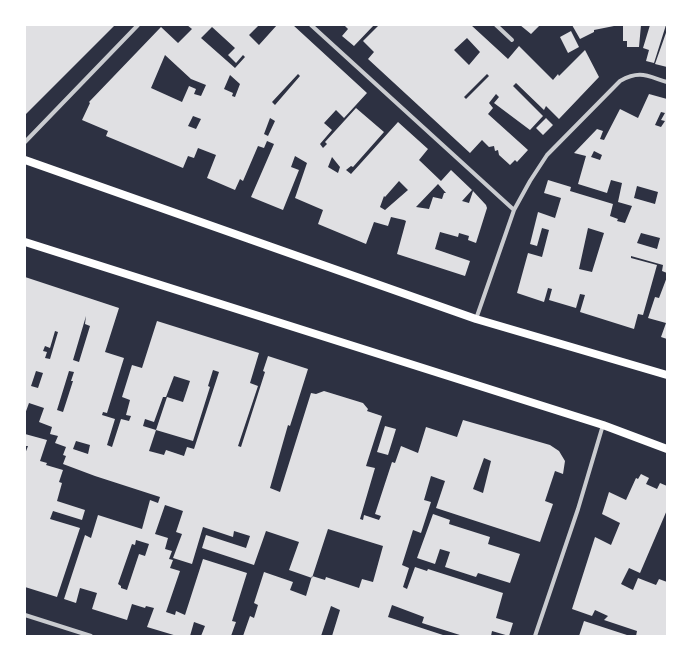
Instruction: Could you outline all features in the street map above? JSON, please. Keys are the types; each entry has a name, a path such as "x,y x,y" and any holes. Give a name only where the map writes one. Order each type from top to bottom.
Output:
{"main road":[{"path":"25,160 476,318 667,375"},
{"path":"25,242 603,425 667,449"}],"street":[{"path":"25,142 138,25"},
{"path":"311,25 514,210"},
{"path":"496,25 512,40"},
{"path":"476,318 514,210 547,155 620,81 632,74 643,75 667,82"},
{"path":"535,636 578,509 603,425"},
{"path":"25,615 91,636"}],"building":[{"path":"25,25 115,25 26,114"},
{"path":"187,25 259,25 249,35 259,45 277,25 293,25 367,93 344,118 336,110 324,123 332,130 320,144 323,148 327,144 325,142 356,108 384,132 353,167 351,166 346,170 351,174 398,122 428,149 419,160 441,181 451,170 472,190 462,201 469,203 473,191 486,205 487,208 476,243 468,240 469,236 459,233 458,237 440,232 435,249 470,261 465,276 397,254 406,221 404,220 391,217 388,226 374,222 366,244 318,224 323,210 295,198 307,163 295,156 291,167 299,170 283,210 251,197 274,144 267,141 264,148 258,146 243,181 240,179 235,190 207,178 216,155 198,148 194,158 188,156 183,168 106,136 108,131 82,120 90,103 89,102 161,27 178,43 192,29","holes":["212,27 235,48 228,55 236,63 243,55 245,57 235,68 201,38","165,55 191,79 206,85 201,96 194,94 196,89 189,86 182,102 151,88","298,74 300,76 275,105 272,102","230,75 240,84 235,97 232,96 233,93 224,89","193,116 201,119 196,129 188,126","270,118 275,121 268,136 264,134","332,157 340,167 338,173 328,167","399,181 408,190 385,210 380,207 384,196 385,197","438,184 446,193 444,193 442,199 433,197 429,209 416,207"]},
{"path":"344,25 374,25 354,46 342,36 348,29"},
{"path":"379,25 471,25 508,59 519,46 553,80 585,50 599,77 559,119 546,106 544,110 516,83 513,86 543,116 530,130 494,103 499,97 496,94 489,103 493,108 488,114 528,150 517,162 515,160 510,165 499,155 498,150 495,151 494,146 489,147 482,140 470,153 368,59 374,52 363,41","holes":["467,38 480,52 469,65 454,50","487,74 489,76 466,99 464,97"]},
{"path":"520,25 540,25 531,34"},
{"path":"572,25 614,26 594,30 594,32 580,39"},
{"path":"623,25 641,25 639,47 627,47 627,41 623,41"},
{"path":"650,25 666,25 654,63 646,61 649,50 643,48"},
{"path":"667,30 667,67 655,64"},
{"path":"571,31 579,47 568,53 560,37"},
{"path":"649,94 667,99 667,273 662,271 663,265 631,256 631,258 657,265 643,315 638,314 634,329 580,312 585,295 580,294 576,308 549,300 552,289 548,288 544,302 517,293 528,253 542,257 549,230 542,228 537,246 530,244 538,212 555,218 561,198 544,193 548,180 571,187 570,191 613,204 610,216 618,219 617,221 625,223 632,206 618,202 622,183 611,180 607,193 578,184 586,156 574,153 597,129 603,131 600,139 604,140 620,109 638,118","holes":["661,112 665,113 661,120 665,121 661,127 655,125","594,151 602,155 600,160 591,157","637,186 658,192 655,204 634,198","588,228 604,233 592,272 579,269","641,233 660,238 657,249 637,243"]},
{"path":"546,118 553,125 543,135 536,128"},
{"path":"25,277 119,308 105,352 124,358 107,413 103,412 102,415 115,419 107,445 112,447 121,419 129,421 131,416 126,415 130,400 122,397 132,365 142,368 157,321 259,353 250,383 258,386 238,446 241,447 265,372 263,371 268,356 308,369 290,426 288,425 270,488 280,492 311,393 316,394 324,391 363,403 368,409 367,411 382,416 366,466 375,468 360,519 363,520 364,515 379,520 381,516 375,514 392,462 395,463 401,446 418,453 426,427 457,437 463,420 550,445 559,451 565,461 563,474 555,471 545,501 553,504 540,542 436,508 445,481 431,476 424,500 431,502 421,533 413,530 402,565 409,568 403,587 407,589 415,567 427,571 428,569 503,593 496,618 513,623 509,636 492,631 491,636 463,636 422,623 424,617 392,605 388,617 446,636 332,636 340,610 331,606 321,636 243,636 250,616 254,618 258,605 254,603 264,572 293,582 290,590 306,596 311,578 289,570 299,542 266,531 254,565 202,548 206,535 246,548 250,536 234,531 233,537 203,527 192,564 173,558 182,534 176,532 183,511 165,505 155,534 168,538 165,549 172,551 169,559 173,560 170,568 180,571 166,612 175,615 176,611 185,615 203,559 247,573 232,621 236,622 231,636 201,636 205,626 194,622 190,636 177,636 147,627 154,608 146,606 145,608 132,604 127,620 92,609 97,593 80,588 76,603 64,599 85,535 91,538 98,515 142,529 150,500 158,503 160,497 63,464 66,456 63,455 66,447 55,443 58,436 50,434 52,427 39,422 44,408 29,403 25,414","holes":["86,316 85,324 90,326 79,362 73,360","55,331 58,332 50,359 45,358 47,352 43,351 45,346 50,348","213,370 219,372 194,449 187,447 184,456 166,450 164,455 149,451 156,430 193,441 210,387 208,386","36,371 43,373 38,388 31,386","69,371 74,372 71,381 73,381 63,412 57,410","174,376 190,381 183,402 167,397 156,430 143,426 145,419 154,422 163,397 166,397","76,441 90,445 88,454 73,449","484,458 491,461 483,493 473,489","328,529 383,546 373,582 362,579 359,588 326,577 325,580 313,576","136,540 149,544 145,556 139,554 127,590 121,588 118,584 132,544 135,545"]},
{"path":"667,277 667,339 661,337 666,323 648,318 655,297 659,298"},
{"path":"385,426 396,429 388,455 377,452"},
{"path":"25,434 47,440 40,461 47,463 46,465 63,470 59,482 62,483 57,501 85,510 82,520 53,511 50,519 80,528 57,597 25,587 25,454 28,446 25,446"},
{"path":"641,474 649,478 646,484 657,489 660,483 667,486 667,510 640,573 629,568 621,584 633,590 638,578 656,585 659,579 667,582 667,636 636,636 637,631 604,620 608,616 595,610 592,616 572,609 595,537 611,545 620,523 602,514 609,492 626,500 636,478 638,479"},
{"path":"433,514 450,520 449,524 490,537 488,544 520,554 510,583 478,573 476,577 445,567 450,552 440,549 435,564 417,558"},
{"path":"584,621 630,636 579,636"}]}
